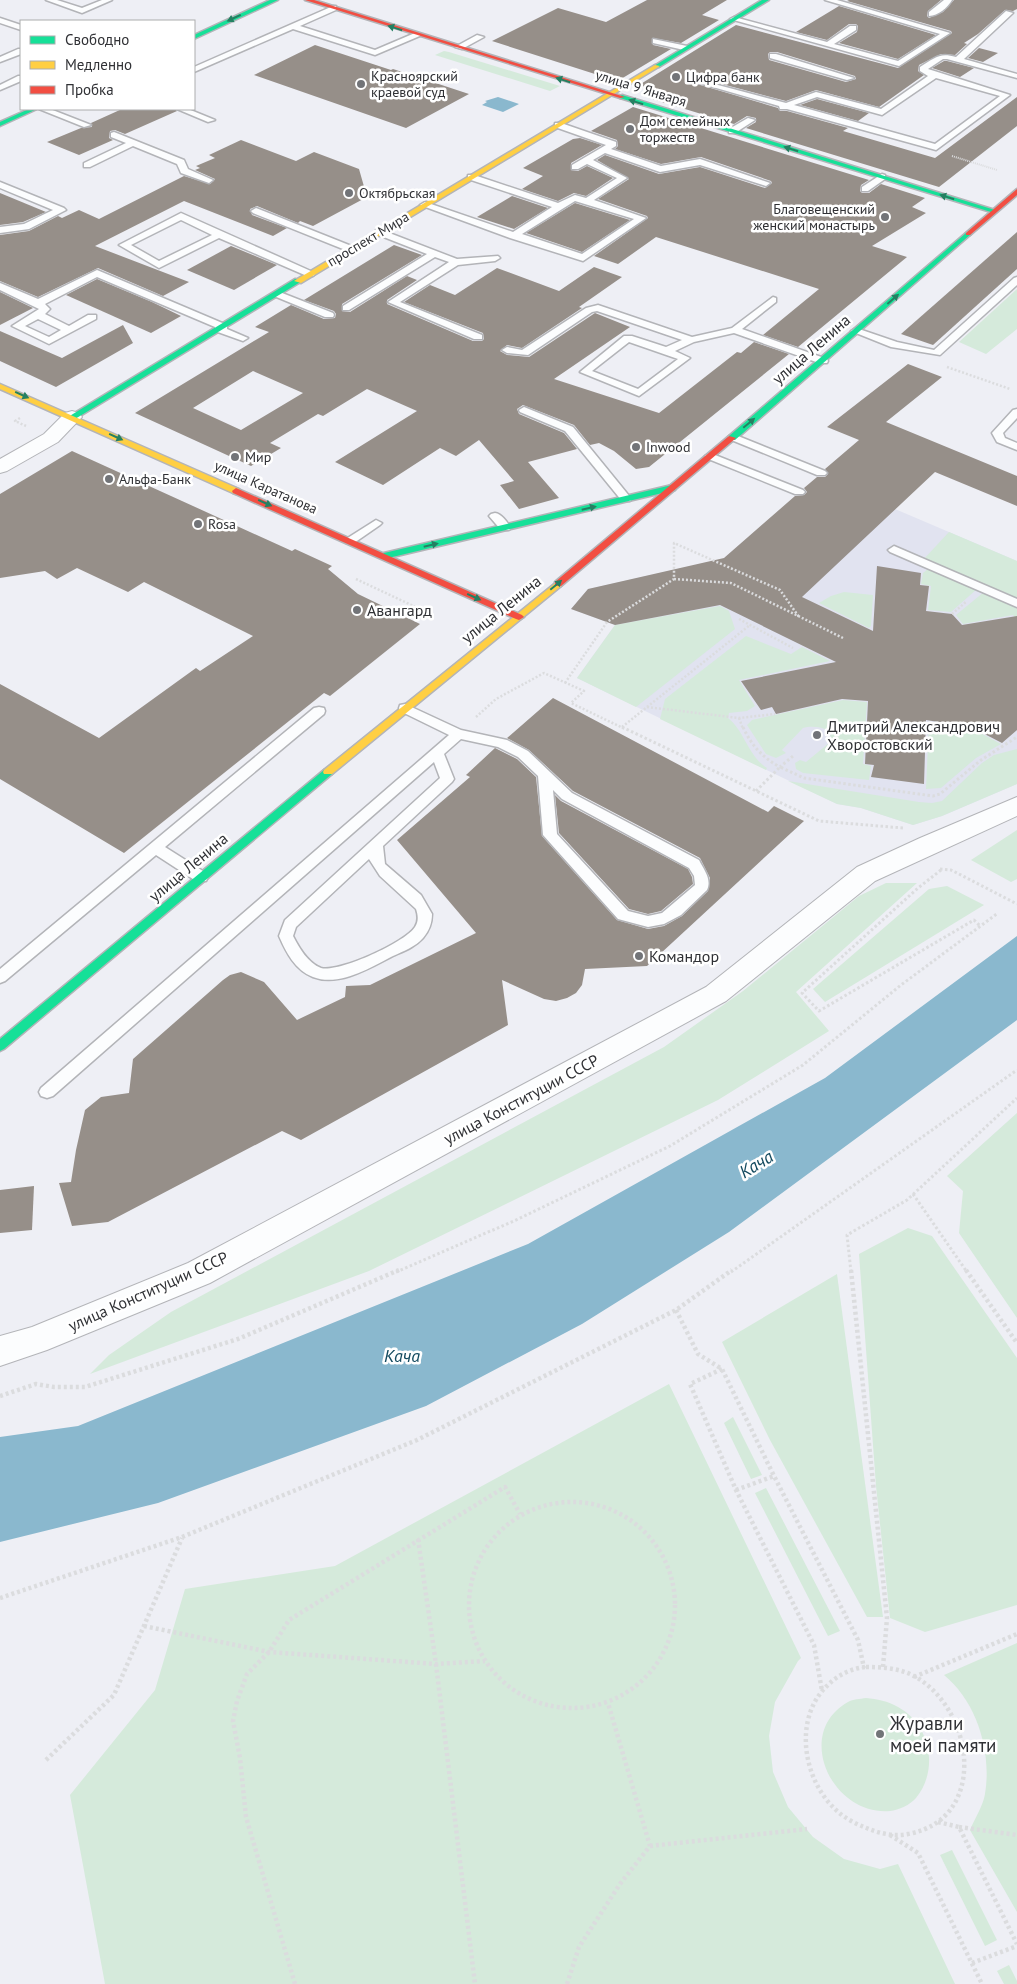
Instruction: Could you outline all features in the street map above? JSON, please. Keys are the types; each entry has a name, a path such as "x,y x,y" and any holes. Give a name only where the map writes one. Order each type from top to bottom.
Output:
{"main road":[{"path":"195,37 275,0"},
{"name":"улица 9 Января","path":"308,0 993,212"},
{"name":"проспект Мира","path":"72,418 766,0"},
{"path":"0,124 32,110"},
{"name":"улица Ленина","path":"0,1046 405,708 519,617 823,361 1017,191"},
{"name":"улица Каратанова","path":"0,386 519,617"},
{"path":"384,556 672,488"}],"street":[{"name":"проспект Мира","path":"0,467 50,438 72,418"},
{"name":"улица Конституции СССР","path":"0,1351 36,1340 199,1273 716,994 866,874 1017,806"}],"lane":[{"path":"50,0 82,11 108,0"},
{"path":"734,19 899,64 946,32 829,0"},
{"path":"854,7 865,0"},
{"path":"932,14 946,4 948,0"},
{"path":"195,70 334,8"},
{"path":"958,60 1009,13"},
{"path":"0,20 20,29"},
{"path":"294,26 375,53 418,34"},
{"path":"828,45 854,28"},
{"path":"0,31 20,29"},
{"path":"459,47 480,37"},
{"path":"789,45 802,38"},
{"path":"656,41 684,48"},
{"path":"0,60 20,51"},
{"path":"780,51 773,56 850,78"},
{"path":"703,83 784,107 936,147 1006,95 934,75 923,69 942,57 1017,76"},
{"path":"767,110 784,107 816,94 882,112 934,75"},
{"path":"0,88 20,78"},
{"path":"46,110 87,125"},
{"path":"185,110 211,120"},
{"path":"732,132 751,120"},
{"path":"558,125 613,144 574,167"},
{"path":"114,136 181,162 184,171 209,180"},
{"path":"87,165 133,143"},
{"path":"604,150 660,169 700,162 766,183"},
{"path":"586,160 623,178 587,202"},
{"path":"472,177 558,206"},
{"path":"865,189 882,177"},
{"path":"0,185 61,210 26,227 0,230"},
{"path":"424,205 513,236 583,258 641,218 575,198 558,206 513,236"},
{"path":"256,211 351,250"},
{"path":"219,235 159,265 124,245 181,216 219,235 310,274"},
{"path":"379,232 456,262 495,258"},
{"path":"346,308 433,254"},
{"path":"456,262 393,302 478,337"},
{"path":"38,303 97,273 243,338"},
{"path":"856,331 895,345 936,353 1017,280"},
{"path":"0,286 38,303 45,309 17,326 49,341 92,318"},
{"path":"277,294 329,315"},
{"path":"666,352 685,358 639,392 585,372 628,338 666,352 691,340 735,330 773,300"},
{"path":"507,350 524,353 589,310 598,308 691,340"},
{"path":"38,315 69,330"},
{"path":"735,330 823,361"},
{"path":"524,410 569,430 626,499"},
{"path":"1017,412 997,433 1002,440 1017,447"},
{"path":"733,437 821,473"},
{"path":"710,456 799,492"},
{"path":"495,516 505,528"},
{"path":"350,541 376,523"},
{"path":"894,550 1017,604"},
{"path":"405,708 458,734 502,743 523,754 545,775 567,796 694,864 701,876 702,886 668,919 650,923 636,921 623,915 550,835 545,775"},
{"path":"0,977 319,711"},
{"path":"47,1092 458,734"},
{"path":"376,842 376,858 380,868 422,906 426,917 422,930 413,941 350,971 322,974 308,968 290,947 286,936 290,924 376,842 447,779 437,752"},
{"path":"155,848 201,877"}],"path":[{"path":"936,147 937,152 997,170"},
{"path":"944,366 1010,389"},
{"path":"21,417 15,421 33,430"},
{"path":"674,579 674,542 780,590 799,617"},
{"path":"356,579 424,611"},
{"path":"565,683 607,622 674,579 731,583 843,638"},
{"path":"738,619 792,648"},
{"path":"622,727 750,625"},
{"path":"496,698 544,673 584,691 571,702 819,821 904,828"},
{"path":"646,707 739,718 775,714"},
{"path":"739,718 743,730 766,760 804,778 933,796 940,794 981,760 1017,737"},
{"path":"756,791 793,756"},
{"path":"941,870 918,888 802,993 819,1011 974,920 980,926"},
{"path":"958,874 1017,904"},
{"path":"0,1396 36,1384 54,1387 85,1387 238,1339 516,1220 670,1146 803,1065 901,985 998,914"},
{"path":"0,1598 182,1537 417,1440 676,1310 1017,1070"},
{"path":"882,1667 887,1618 847,1235 913,1194 1017,1098"},
{"path":"913,1194 1017,1343"},
{"path":"676,1310 698,1354 722,1369 774,1476 858,1640 864,1668"},
{"path":"722,1369 690,1384 736,1490 814,1645 822,1691"},
{"path":"736,1490 774,1476"},
{"path":"295,1984 246,1817 240,1758 233,1721 237,1701 247,1674 269,1652 289,1620 505,1487 520,1514"},
{"path":"562,1501 584,1502 606,1507 626,1517 644,1531 659,1549 669,1570 675,1592 676,1615 671,1638 662,1660 648,1678 635,1688 608,1703 584,1708 568,1708 536,1701 514,1690 485,1661 472,1632 469,1609 470,1586 476,1564 487,1544 502,1527 520,1514 540,1505 562,1501"},
{"path":"46,1760 114,1695 182,1537"},
{"path":"418,1539 436,1664 476,1984"},
{"path":"144,1626 269,1652 436,1664 485,1661"},
{"path":"914,1677 1017,1634"},
{"path":"882,1667 914,1677 937,1694 954,1718 964,1747 965,1776 956,1802 937,1822 913,1834 884,1834 856,1825 832,1806 814,1781 805,1752 806,1724 815,1698 832,1679 856,1668 864,1668 882,1667"},
{"path":"608,1703 650,1846"},
{"path":"937,1822 1017,1836"},
{"path":"959,1827 1017,1945 972,1963"},
{"path":"567,1984 579,1947 620,1884 650,1846 807,1829"},
{"path":"889,1834 918,1853 982,1984"}],"shaded area":[{"path":"895,509 1017,561 1017,784 942,816 913,825 861,808 837,804 577,678 615,625 571,609 588,589 723,559 745,540"}],"green space":[{"path":"444,51 560,86 550,91 435,55"},
{"path":"1017,289 1017,329 986,354 959,342"},
{"path":"949,532 1017,561 1017,600 923,560"},
{"path":"928,569 977,589 951,612 928,610 931,586 921,584 923,573"},
{"path":"844,592 873,595 871,626 869,628 819,603 831,596"},
{"path":"984,592 1017,607 1017,620 1013,615 963,624 956,615"},
{"path":"720,606 729,611 735,629 636,707 577,678 615,625"},
{"path":"746,636 791,654 802,647 830,661 739,680 755,706 747,711 729,713 728,718 738,729 755,757 767,768 766,770 660,719 665,699"},
{"path":"843,700 867,702 863,764 871,766 869,780 803,773 796,769 795,763 800,760 806,762 829,743 830,733 823,728 803,728 782,750 786,753 776,758 766,754 747,725 752,720"},
{"path":"929,722 971,728 1001,744 976,758 941,788 926,789"},
{"path":"1017,749 1017,784 942,816 913,825 861,808 837,804 788,781 932,803 942,801 982,763 994,755"},
{"path":"1017,830 1017,879 1011,882 971,860"},
{"path":"886,883 917,883 796,992 829,1031 718,1100 369,1271 90,1374 109,1355 171,1312 664,1047 743,991 859,896"},
{"path":"947,886 984,905 825,1002 813,989 929,889"},
{"path":"1017,1113 1017,1318 959,1233 963,1191 947,1176"},
{"path":"908,1228 932,1236 1017,1358 1017,1605 925,1632 890,1618 876,1486 859,1254"},
{"path":"837,1274 883,1617 867,1617 770,1440 722,1342"},
{"path":"669,1384 801,1658 775,1702 769,1736 773,1772 788,1807 813,1837 844,1859 880,1869 898,1864 955,1984 105,1984 70,1795 155,1690 185,1589 335,1566"},
{"path":"733,1417 762,1475 751,1479 724,1423"},
{"path":"766,1488 840,1631 828,1636 755,1493"},
{"path":"1017,1643 1017,1912 970,1830 981,1808 985,1794 987,1778 984,1745 980,1729 965,1699 956,1686 944,1675"},
{"path":"866,1698 890,1703 909,1715 918,1725 928,1749 928,1774 923,1787 914,1801 897,1810 869,1809 851,1800 837,1787 827,1770 822,1751 823,1733 832,1716 848,1702"},
{"path":"952,1850 997,1940 985,1946 940,1855"},
{"path":"1009,1965 1017,1984 1004,1984 997,1971"}],"water":[{"path":"498,97 519,104 503,112 482,105 487,102 485,101"},
{"name":"Кача","path":"1017,936 1017,1020 729,1232 582,1324 426,1406 158,1503 0,1542 0,1437 78,1426 528,1244 825,1078"}],"building":[{"path":"647,0 727,0 702,15 719,20 681,43 652,38 653,45 671,49 621,79 601,73 598,75 492,41 558,8 606,22"},
{"path":"941,0 928,11 927,16 929,18 943,12 954,0 1017,0 1017,9 1013,11 1005,10 978,34 964,43 967,44 955,55 941,54 919,65 918,71 924,75 879,107 816,90 786,101 703,79 698,81 697,84 778,108 780,111 787,111 848,128 843,131 935,158 1017,97 1017,126 939,187 746,128 756,122 756,118 747,116 734,124 649,98 660,91 639,85 736,25 898,68 952,33 951,31 847,1","holes":["770,52 777,52 855,76 856,79 846,82 769,60 768,54"]},
{"path":"839,6 936,35 898,59 839,43 857,32 858,26 856,24 849,24 827,40 796,32"},
{"name":"Красноярский краевой суд","path":"315,45 469,94 406,128 254,75"},
{"path":"979,48 998,53 983,62 968,58"},
{"path":"944,61 974,68 960,77 932,68"},
{"path":"817,99 869,113 858,121 800,105"},
{"path":"633,107 869,180 861,185 860,191 862,193 869,193 881,184 925,198 912,207 926,213 872,246 907,257 798,347 763,335 819,289 656,237 618,264 594,256 648,218 647,216 598,199 629,179 597,160 605,155 659,174 700,167 765,188 772,183 771,181 701,157 661,164 615,149 618,146 617,140 591,131"},
{"path":"120,110 177,111 125,134 115,130 110,131 109,138 113,140 79,155 47,142 81,128 92,127 91,123"},
{"path":"580,138 602,145 571,163 571,170 578,171 587,166 613,178 586,196 574,193 558,201 522,189 543,176 523,168 573,139"},
{"path":"241,140 296,161 314,152 359,169 367,197 313,226 300,221 298,223 257,206 250,209 252,215 287,228 273,236 184,201 95,246 189,282 163,296 98,268 38,297 0,281 0,235 29,231 58,216 62,218 79,210 99,219 184,176 210,184 215,179 195,170 200,168 196,166 215,158 209,155"},
{"path":"0,193 46,212 23,222 0,225"},
{"path":"512,196 548,208 514,229 477,217"},
{"path":"575,203 630,220 582,252 526,233"},
{"path":"1017,232 1017,269 933,345 901,334"},
{"path":"394,245 422,255 342,304 342,311 350,312 407,276 417,280 387,300 387,304 473,341 482,341 484,339 483,333 404,302 430,285 455,295 497,268 559,291 594,267 622,277 579,307 582,308 522,348 507,345 500,351 507,355 529,357 595,313 630,327 554,379 659,413 737,352 741,353 754,342 789,354 649,467 636,469 614,451 599,443 590,445 574,425 523,405 517,409 519,414 564,433 577,449 528,462 559,498 519,509 500,485 514,481 479,440 456,456 440,448 383,485 335,462 417,411 367,389 323,416 318,414 270,443 281,448 251,466 135,413 269,332 255,327 291,305 324,319 335,318 336,314 334,311 304,300","holes":["253,371 303,393 241,430 193,408"]},
{"path":"231,246 277,265 234,290 187,270"},
{"path":"97,279 181,316 151,333 66,295"},
{"path":"0,292 33,308 0,325"},
{"path":"123,325 133,343 56,387 0,361 0,331 62,358"},
{"path":"908,364 942,377 886,422 1017,476 1017,506 935,472 802,597 873,631 877,566 921,573 920,585 929,586 926,611 952,614 962,625 1017,616 1017,730 1002,743 971,727 926,720 924,784 871,777 874,765 865,764 868,701 842,699 776,714 772,707 761,710 741,681 836,662 720,605 615,625 571,609 588,589 724,558 795,496 804,495 807,492 804,488 817,477 825,477 828,474 825,469 859,440 827,427"},
{"path":"72,451 292,551 295,549 332,566 328,569 358,594 420,624 330,696 324,693 124,853 0,779 0,684 99,738 196,668 200,671 253,636 144,582 128,592 77,568 57,579 45,571 0,578 0,494"},
{"path":"553,698 768,812 774,806 804,821 647,966 585,969 582,985 576,993 556,1001 544,999 502,980 508,1025 301,1140 282,1131 108,1222 72,1226 59,1183 71,1182 85,1110 101,1097 129,1093 133,1059 223,980 230,975 241,972 264,982 297,1020 345,997 346,986 370,985 476,933 397,840 470,777 466,775 495,748 517,759 536,777 542,836 617,920 648,929 664,926 682,916 708,891 710,878 700,858 573,791 529,750 507,738"},
{"path":"555,795 561,801 688,869 693,884 661,911 648,914 629,909 559,833"},
{"path":"34,1186 32,1230 0,1233 0,1190"}],"traffic: fast":[{"path":"195,37 275,0"},
{"path":"657,66 766,0"},
{"path":"622,97 993,211"},
{"path":"0,124 32,110"},
{"path":"732,438 968,234"},
{"path":"72,417 298,281"},
{"path":"384,556 672,488"},
{"path":"0,1046 328,772"}],"traffic: slow":[{"path":"298,281 657,66"},
{"path":"0,386 236,491"},
{"path":"328,772 558,584"}],"traffic: jam":[{"path":"308,0 622,97"},
{"path":"968,234 1017,191"},
{"path":"558,584 732,438"},
{"path":"236,491 519,617"}],"place":[{"name":"Цифра банк","path":"676,77"},
{"name":"Красноярский краевой суд","path":"361,84"},
{"name":"Дом семейных торжеств","path":"630,129"},
{"name":"Октябрьская","path":"349,193"},
{"name":"Благовещенский женский монастырь","path":"885,217"},
{"name":"Inwood","path":"636,447"},
{"name":"Мир","path":"235,457"},
{"name":"Альфа-Банк","path":"109,479"},
{"name":"Rosa","path":"198,524"},
{"name":"Авангард","path":"357,610"},
{"name":"Дмитрий Александрович Хворостовский","path":"817,735"},
{"name":"Командор","path":"639,956"},
{"name":"Журавли моей памяти","path":"880,1734"}]}
